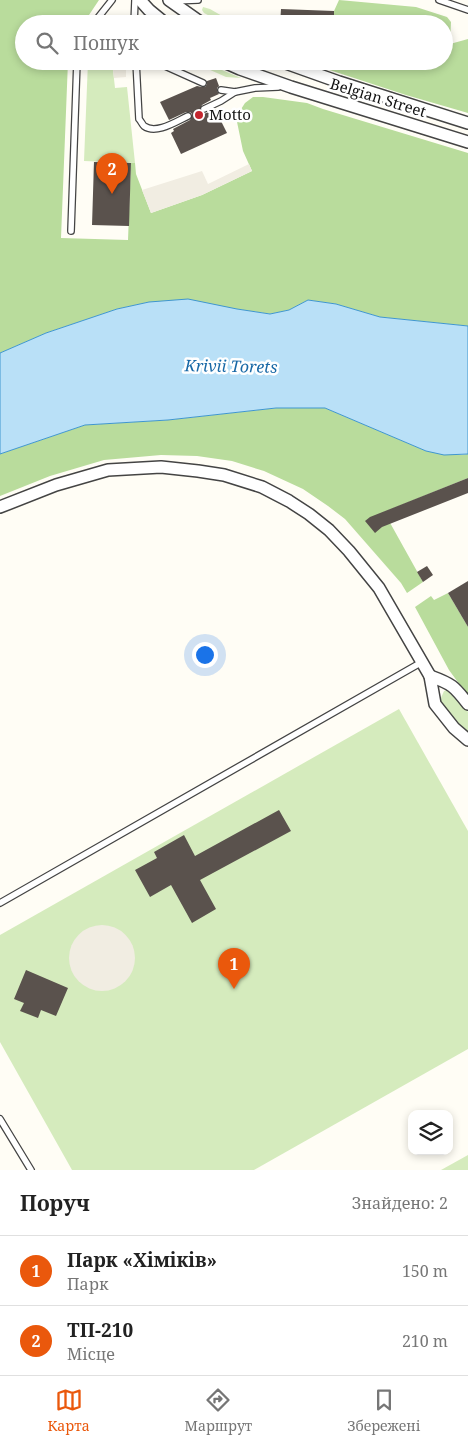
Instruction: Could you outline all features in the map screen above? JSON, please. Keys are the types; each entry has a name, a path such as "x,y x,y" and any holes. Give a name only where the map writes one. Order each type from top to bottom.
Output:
{"street":[{"path":"140,0 155,15"},
{"path":"170,0 191,15"},
{"name":"Belgian Street","path":"243,70 291,88 468,142"},
{"name":"Belgian Street","path":"305,70 468,123"},
{"path":"0,507 56,485 115,469 161,467 198,470 224,475 262,487 309,514 329,530 349,551 379,588 430,676 435,704 454,728 468,740"},
{"path":"430,676 447,682 455,688 468,704"}],"lane":[{"path":"100,15 112,0"},
{"path":"134,15 135,0"},
{"path":"170,0 198,0"},
{"path":"439,0 468,10"},
{"path":"71,231 77,70"},
{"path":"136,70 139,119 144,126 154,129 188,116"},
{"path":"174,70 203,83"},
{"path":"221,90 234,92 270,86 291,88"},
{"path":"204,109 234,92"},
{"path":"0,903 422,662"},
{"path":"0,1119 30,1170"}],"green space":[{"path":"0,0 99,0 89,15 15,15 15,70 68,70 61,238 128,240 131,163 135,163 136,174 151,213 202,195 252,171 243,151 236,117 245,103 253,97 307,103 468,153 468,326 380,317 336,304 308,300 289,310 270,314 237,309 149,302 117,309 46,333 0,353"},
{"path":"339,0 416,7 441,15 334,15"},
{"path":"203,7 220,15 208,15 202,10"},
{"path":"468,39 468,113 330,70 453,70 453,43"},
{"path":"88,70 113,70 115,88 127,87 135,163 84,161"},
{"path":"210,70 222,70 241,78 226,77"},
{"path":"276,408 325,408 426,451 468,454 468,478 384,512 423,582 407,593 401,583 345,519 328,506 303,489 264,471 232,461 197,456 161,455 104,460 50,476 0,496 0,454 85,425 168,420"},
{"path":"448,593 468,627 468,696 449,670 415,607 431,596 434,600"},
{"path":"452,690 468,712 468,732 459,724 440,700 444,691"},
{"path":"399,709 468,831 468,1049 254,1170 72,1170 0,1042 0,935"},
{"path":"468,1155 468,1170 441,1170"}],"shaded area":[{"path":"113,70 126,70 126,77 114,78"},
{"path":"249,164 252,171 202,195 151,213 142,190 202,171 208,184"},
{"path":"102,925 114,928 125,935 132,946 135,958 132,970 125,981 114,988 102,991 90,988 79,981 72,970 69,958 72,946 79,935 90,928"}],"water":[{"name":"Krivii Torets","path":"188,299 270,314 289,310 308,300 336,304 380,317 468,326 468,454 444,455 426,451 325,408 276,408 168,420 85,425 0,454 0,353 46,333 117,309 149,302"}],"building":[{"path":"281,9 334,11 334,15 281,15"},
{"path":"216,78 219,94 210,98 211,100 202,105 200,111 204,114 215,109 227,133 181,154 171,133 174,131 173,129 190,120 192,114 186,112 169,120 160,102 197,86 205,87 207,81"},
{"path":"94,162 131,163 129,226 92,225"},
{"path":"468,478 468,493 382,527 375,533 365,521 370,517"},
{"path":"427,566 433,575 423,582 417,572"},
{"path":"468,581 468,627 448,593"},
{"path":"279,810 291,831 200,880 216,909 192,923 171,885 150,897 135,870 157,858 154,852 184,835 195,856"},
{"path":"26,970 68,988 56,1016 41,1010 38,1018 20,1011 24,1003 14,999"}],"place":[{"name":"Motto","path":"199,115"},
{"name":"ТП-210","path":"112,194"},
{"name":"Парк «Хіміків»","path":"234,989"}]}
